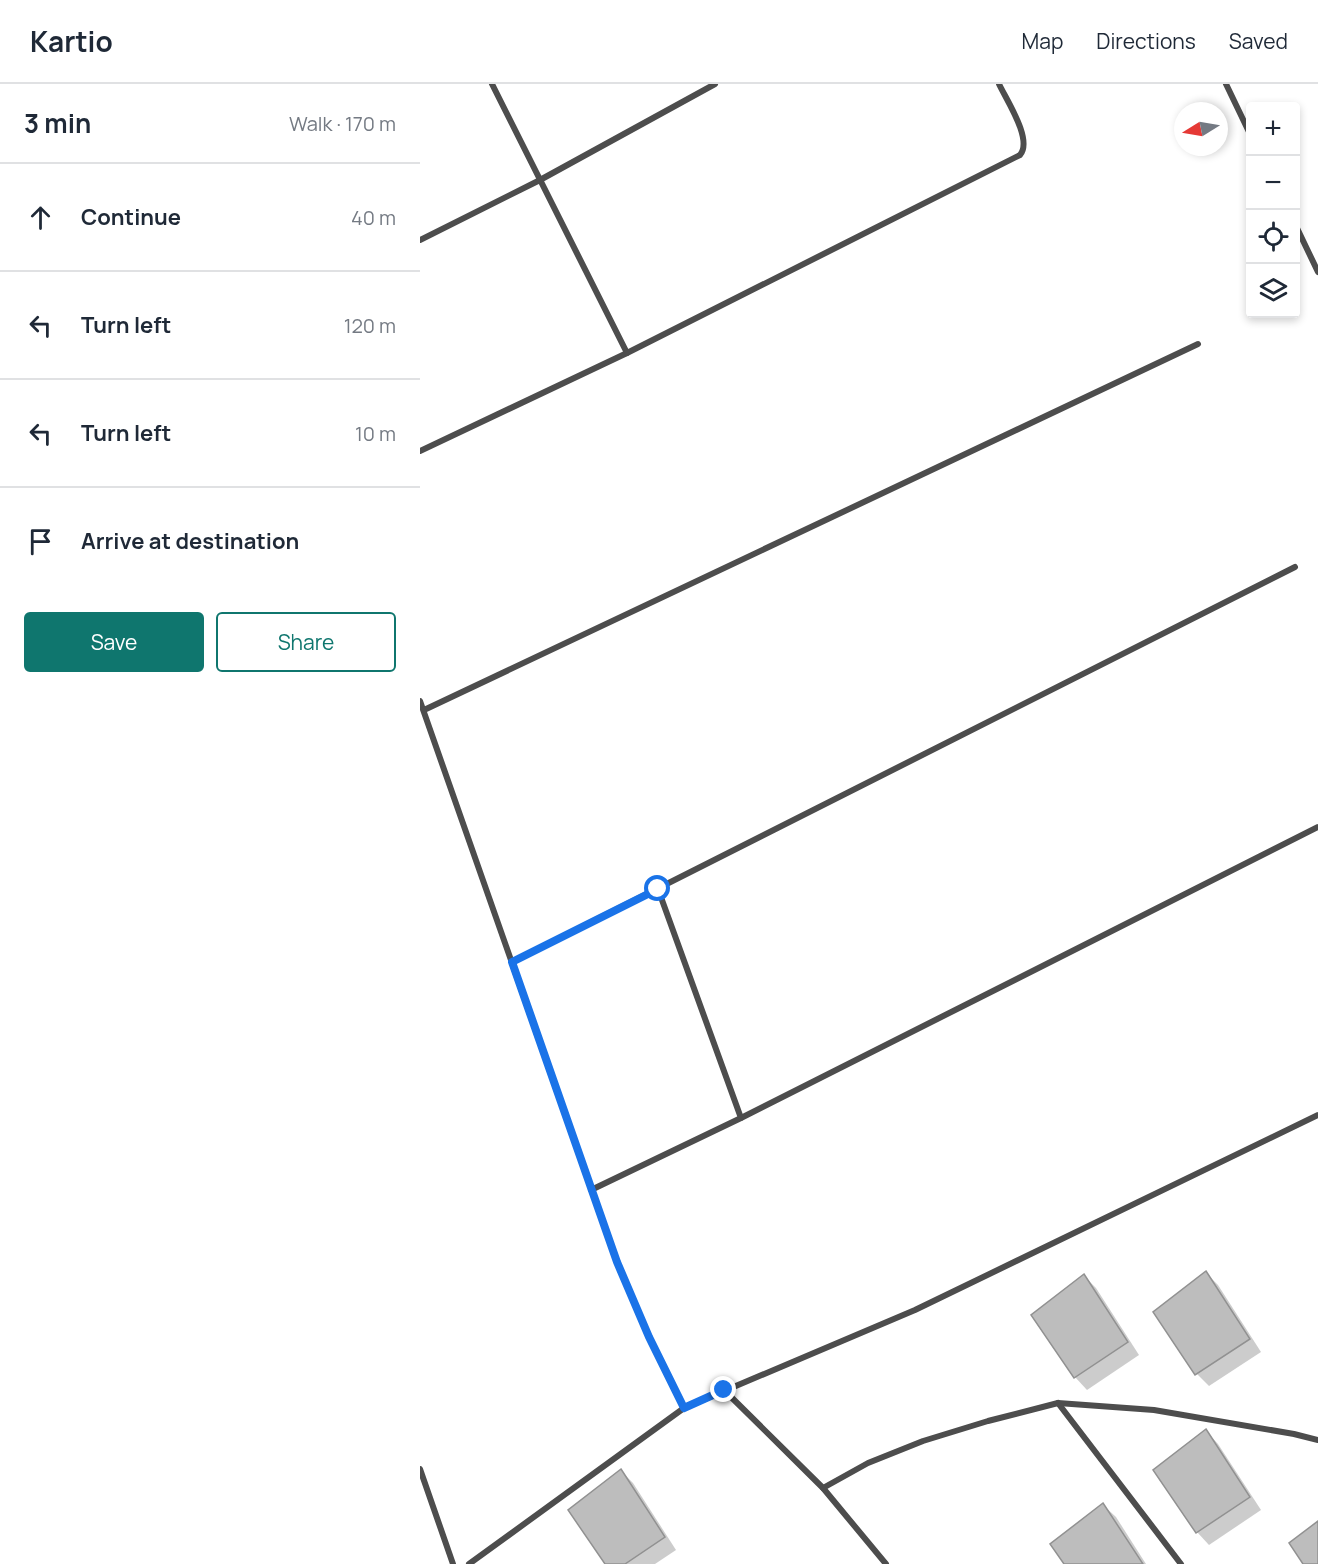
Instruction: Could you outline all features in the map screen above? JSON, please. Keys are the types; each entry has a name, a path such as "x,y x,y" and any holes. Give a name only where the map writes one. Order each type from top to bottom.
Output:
{"street":[{"path":"492,84 627,353"},
{"path":"420,240 540,180 715,84"},
{"path":"420,451 627,353 1020,155 1024,150 1024,137 999,84"},
{"path":"1226,84 1246,124"},
{"path":"1300,234 1318,272"},
{"path":"424,710 1198,344"},
{"path":"512,962 1295,567"},
{"path":"420,701 617,1262 649,1337 684,1408"},
{"path":"591,1190 741,1118 1318,827"},
{"path":"658,889 741,1118"},
{"path":"469,1564 684,1408 915,1310 1318,1115"},
{"path":"724,1390 823,1488 886,1564"},
{"path":"823,1488 868,1463 923,1441 988,1420 1058,1403 1154,1410 1318,1440"},
{"path":"1058,1403 1180,1564"},
{"path":"420,1468 453,1564"}],"building":[{"path":"1206,1271 1250,1339 1195,1375 1153,1312"},
{"path":"1084,1274 1128,1342 1074,1378 1031,1315"},
{"path":"1206,1429 1250,1497 1196,1533 1153,1470"},
{"path":"621,1469 665,1537 625,1564 605,1564 568,1510"},
{"path":"1103,1503 1143,1564 1064,1564 1050,1544"},
{"path":"1318,1521 1318,1564 1303,1564 1289,1543"}],"route":[{"path":"658,889 512,962 617,1262 649,1337 684,1408 724,1390"}]}
